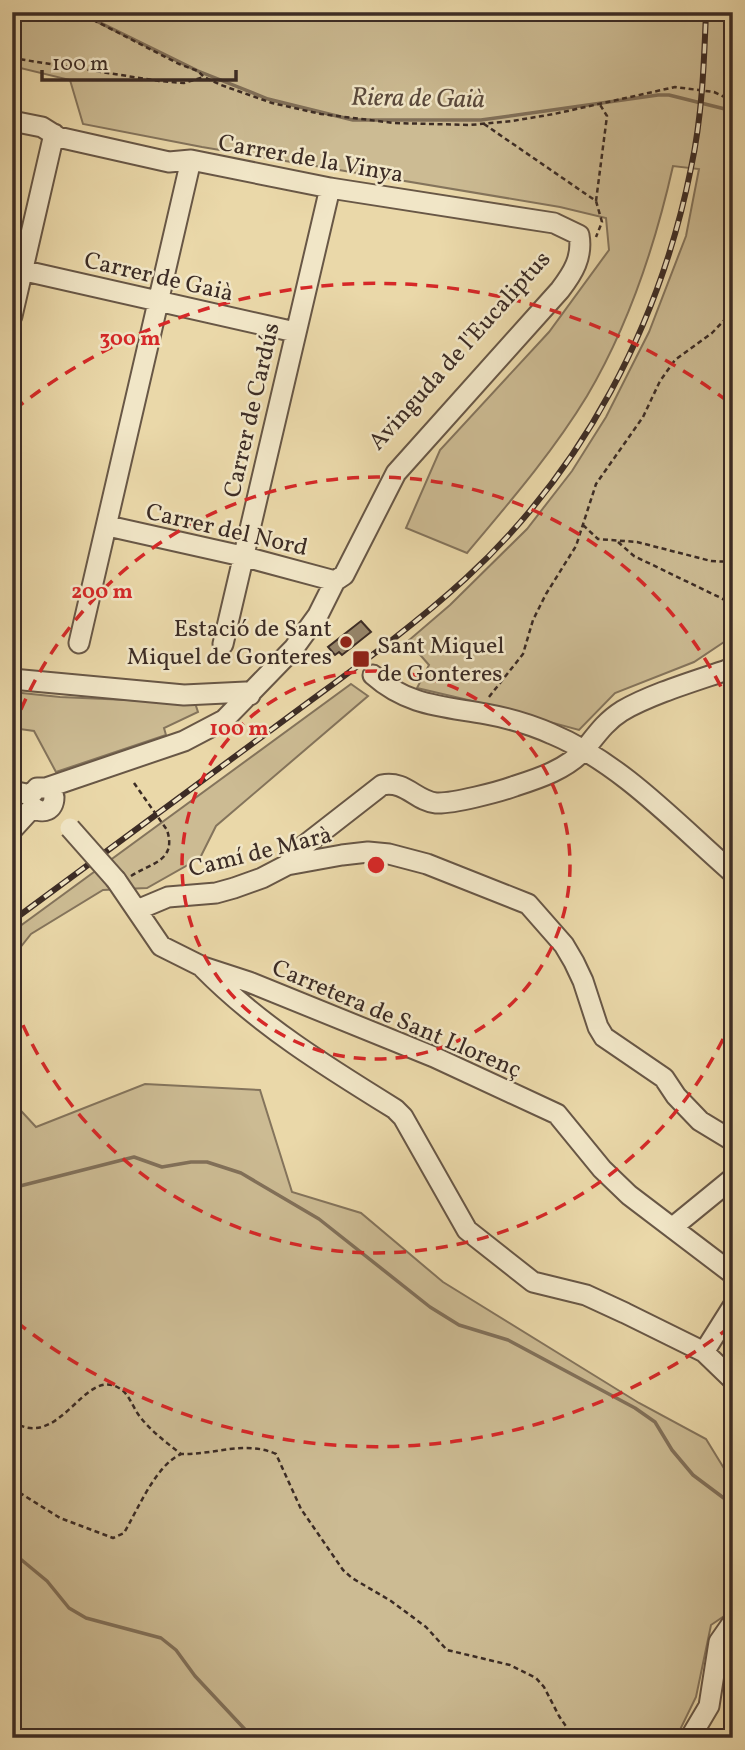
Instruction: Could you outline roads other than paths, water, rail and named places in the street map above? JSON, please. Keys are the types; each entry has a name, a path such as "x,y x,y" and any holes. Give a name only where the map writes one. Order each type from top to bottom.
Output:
{"street":[{"name":"Carrer de la Vinya","path":"12,121 169,162 191,160 330,188 554,223 579,234 581,247 577,258"},
{"path":"12,316 18,269 54,134"},
{"path":"79,643 191,160"},
{"name":"Carrer de Cardús","path":"223,644 330,188"},
{"name":"Avinguda de l'Eucaliptus","path":"250,695 294,648 318,615 335,581 344,575 396,473 560,290 575,270 577,258"},
{"name":"Carrer de Gaià","path":"18,269 295,332"},
{"name":"Carrer del Nord","path":"108,526 242,556 335,581"},
{"path":"287,865 296,852 382,785 401,785 435,803 511,788 560,769 584,750 604,725 624,710 733,666"},
{"path":"373,675 399,695 416,701 485,713 550,733 584,750 622,774 733,873"},
{"path":"12,679 184,695 246,692 250,695 232,714 209,730 89,773 38,798 12,830"},
{"name":"Carretera de Sant Llorenç","path":"38,798 70,828 116,880 161,946 202,967 249,982 434,1057 557,1114 602,1170 629,1195 733,1274"},
{"name":"Camí de Marà","path":"137,910 168,897 216,893 234,888 287,865 368,852 389,853 427,864 528,905 564,945 574,962 583,981 597,1027 604,1037 664,1078 676,1096 700,1121 733,1141"},
{"path":"202,967 280,1034 323,1065 395,1109 403,1117 467,1230 533,1282 586,1295 704,1352 733,1380"},
{"path":"673,1227 733,1178"},
{"path":"704,1352 733,1306"},
{"path":"690,1738 709,1706 719,1642 733,1622"}],"waterway":[{"name":"Riera de Gaià","path":"78,12 198,71 268,99 353,120 481,120 658,95 669,95 733,111"},
{"path":"12,1188 134,1157 162,1167 207,1162 241,1173 319,1219 430,1307 459,1325 508,1340 635,1408 655,1422 672,1450 693,1475 733,1505"},
{"path":"12,1552 47,1581 69,1608 86,1618 161,1638 176,1650 195,1676 253,1738"}],"railway":[{"path":"12,921 420,617 465,579 507,537 546,491 611,392 659,283 677,226 695,149 702,91 706,12"}],"place":[{"name":"Estació de Sant Miquel de Gonteres","path":"346,642"},
{"name":"Sant Miquel de Gonteres","path":"361,659"}]}
